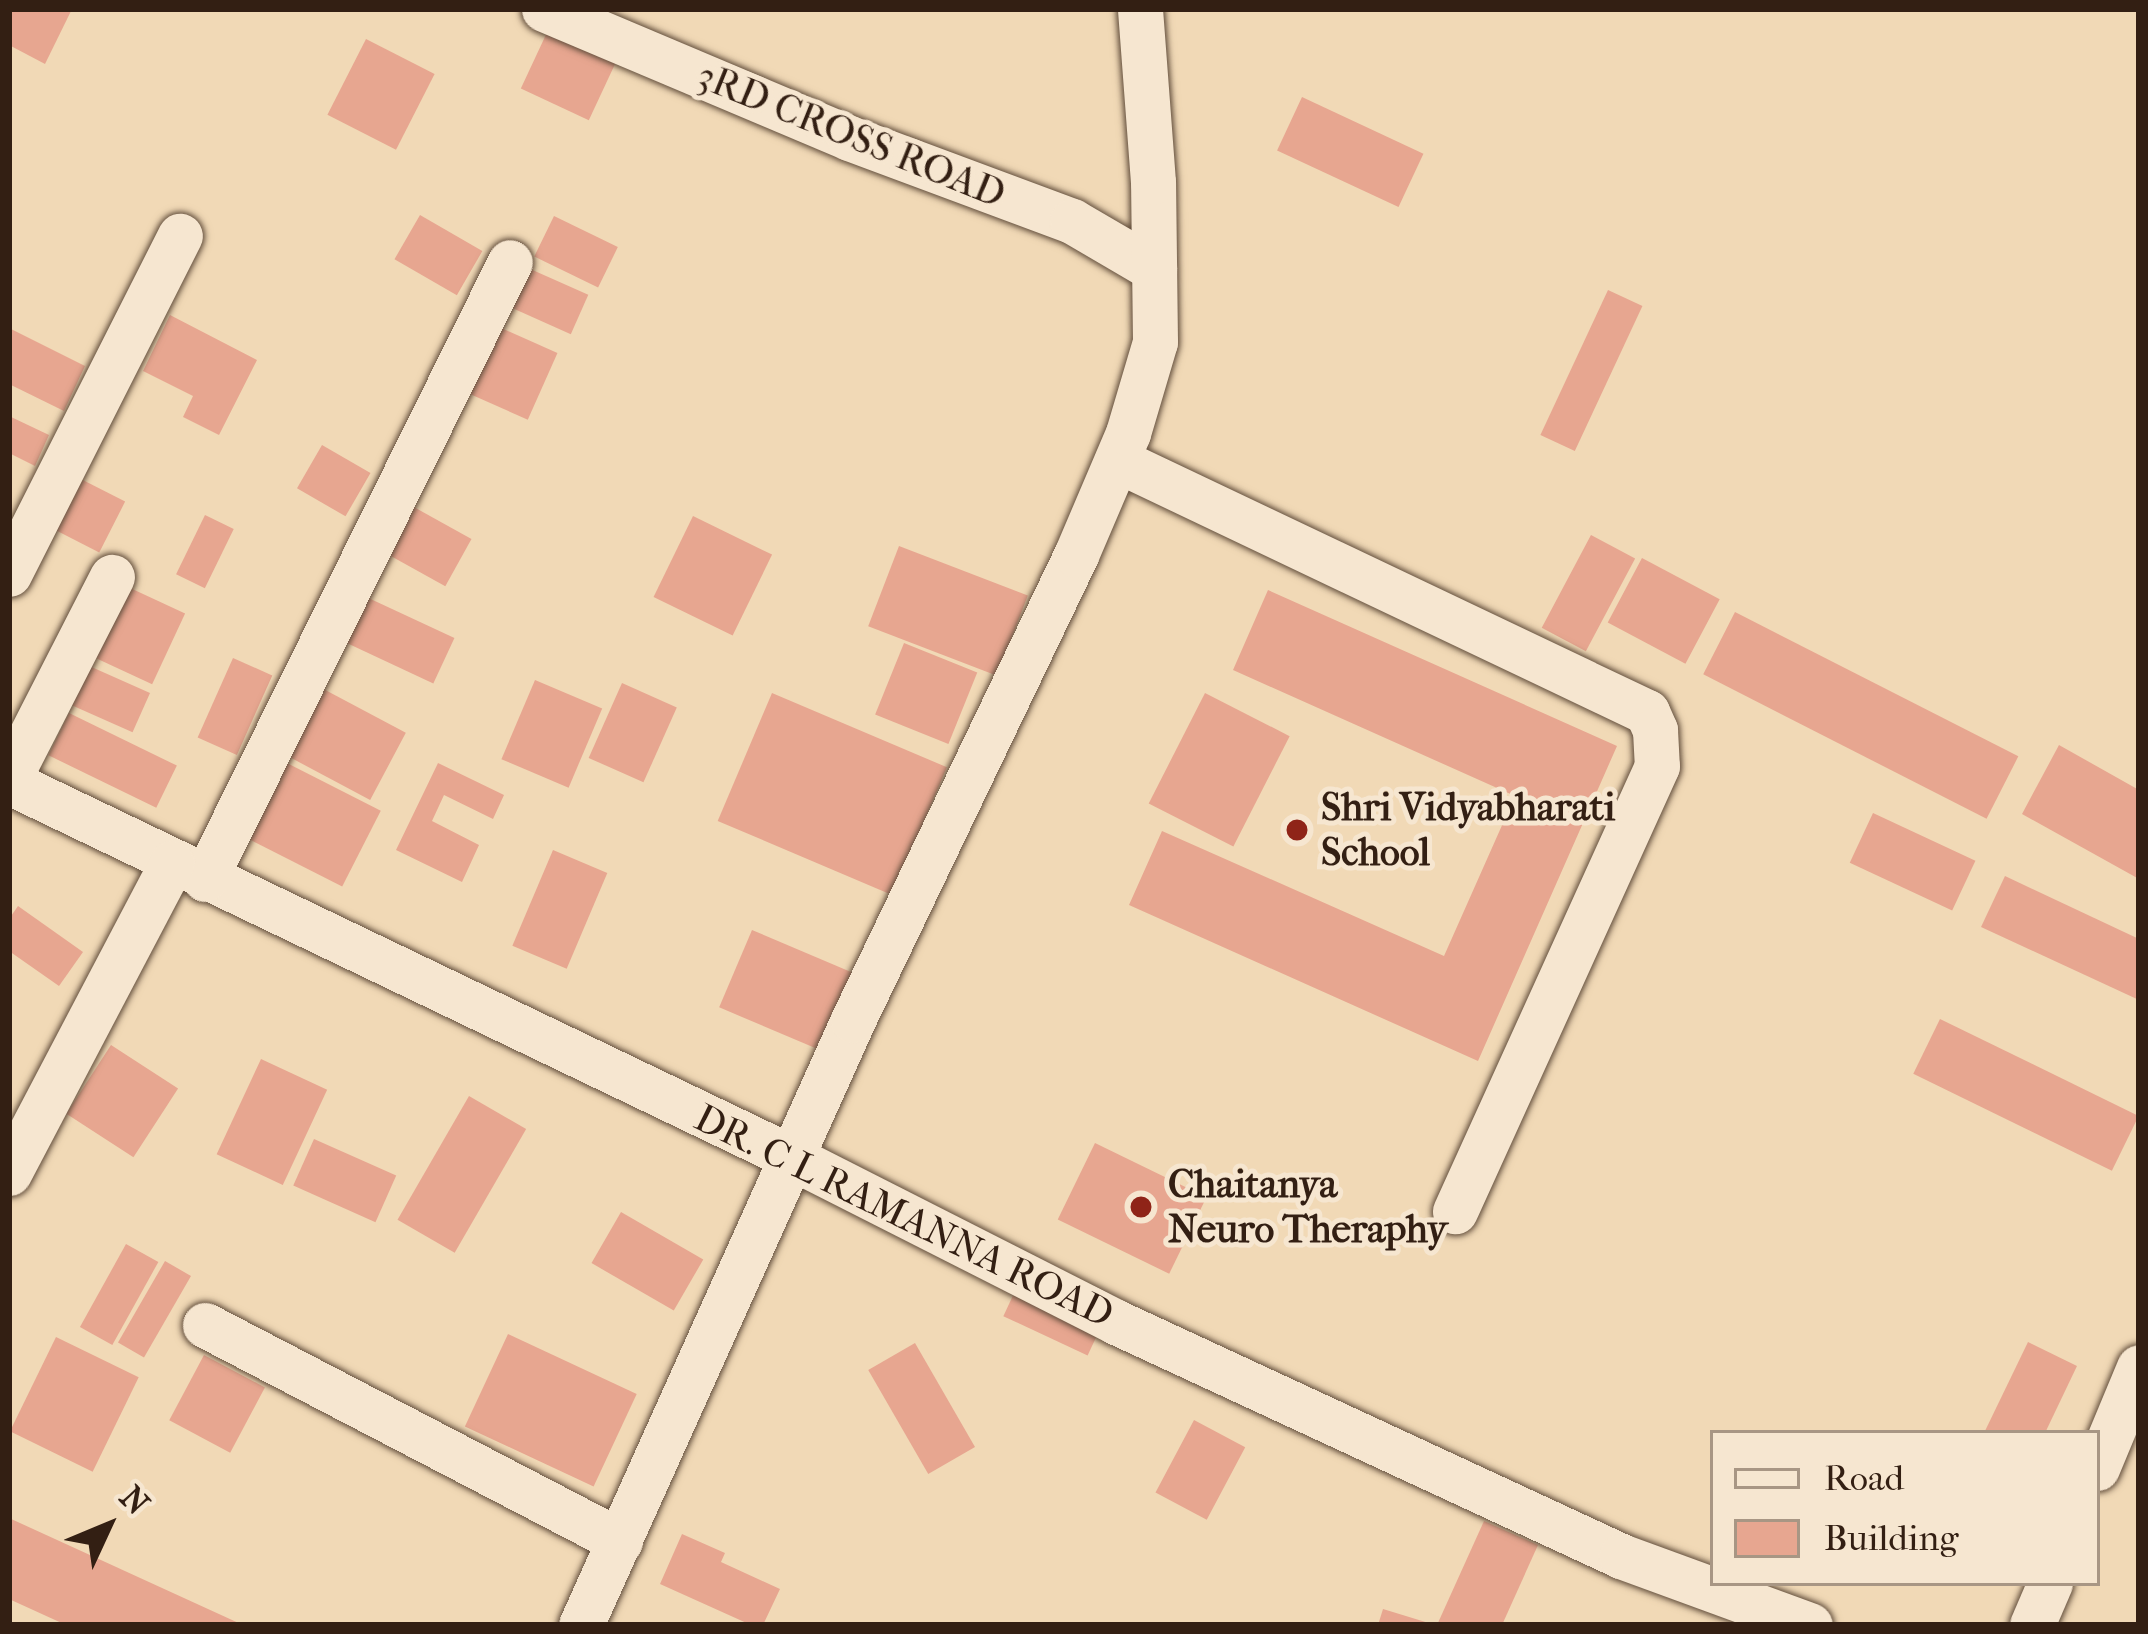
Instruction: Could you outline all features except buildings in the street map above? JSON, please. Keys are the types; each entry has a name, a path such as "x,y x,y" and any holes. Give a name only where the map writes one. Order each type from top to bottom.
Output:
{"street":[{"name":"3RD CROSS ROAD","path":"544,9 849,138 1072,221 1154,269"},
{"path":"581,1625 1117,460 1155,342 1140,9"},
{"path":"9,574 180,236"},
{"path":"9,1173 188,871 510,262"},
{"path":"1117,460 1646,712 1655,730 1657,766 1455,1211"},
{"path":"9,780 112,577"},
{"name":"DR. C L RAMANNA ROAD","path":"9,780 188,871 793,1158 1116,1322 1600,1546 1810,1625"},
{"path":"205,1325 620,1541"},
{"path":"2100,1461 2139,1367"},
{"path":"2032,1625 2049,1586"}],"place":[{"name":"Shri Vidyabharati School","path":"1297,830"},
{"name":"Chaitanya Neuro Theraphy","path":"1141,1207"}]}
